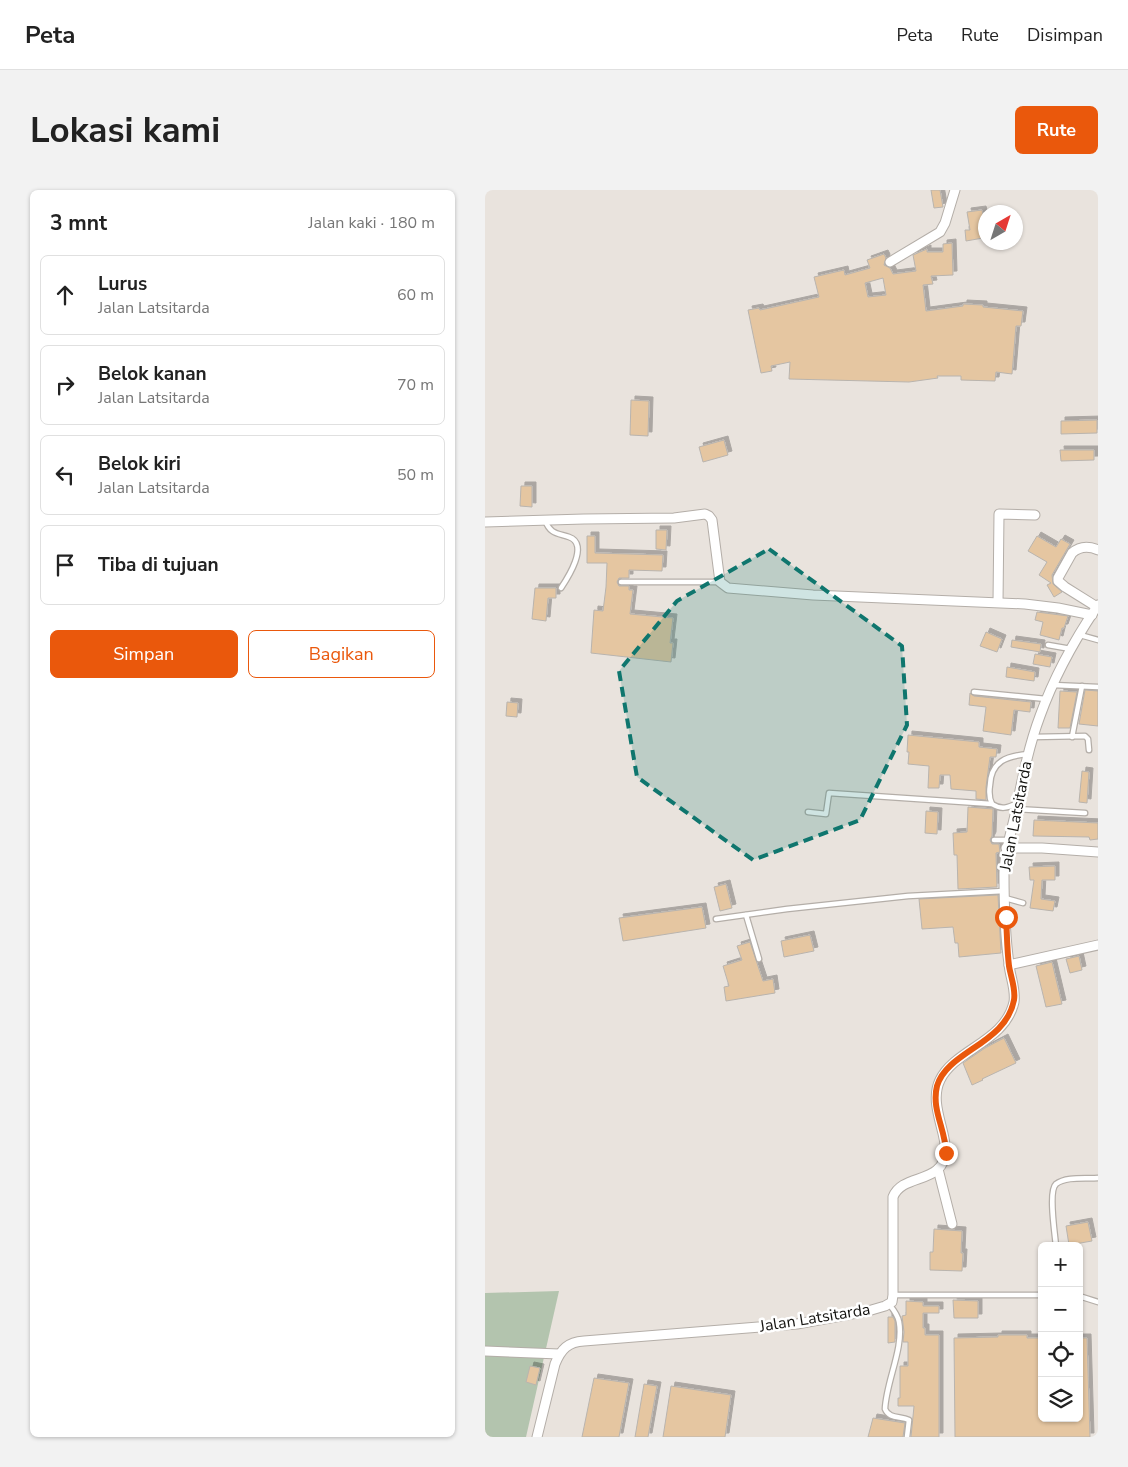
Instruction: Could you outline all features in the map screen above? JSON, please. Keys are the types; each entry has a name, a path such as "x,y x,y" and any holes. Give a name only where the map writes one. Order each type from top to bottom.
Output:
{"street":[{"path":"890,262 940,232 945,223 955,190"},
{"path":"998,602 999,514 1035,515"},
{"path":"485,522 646,519 707,515 712,520 720,582 730,588 813,596 998,602 1095,609"},
{"path":"1095,609 1061,584 1058,578 1072,553 1076,550 1086,547 1098,550"},
{"name":"Jalan Latsitarda","path":"938,1170 946,1153 946,1144 937,1117 935,1104 938,1085 949,1067 988,1038 1003,1023 1011,1010 1014,995 1009,965 1004,870 1008,844 1028,754 1046,699 1095,609"},
{"path":"1008,844 1098,852"},
{"path":"1009,965 1098,945"},
{"path":"891,1300 893,1197 897,1190 938,1170 952,1224"},
{"name":"Jalan Latsitarda","path":"559,1354 569,1344 575,1342 797,1324 868,1311 891,1300"},
{"path":"485,1351 559,1354 537,1437"}],"lane":[{"path":"545,520 551,531 555,534 570,537 577,548 574,565 561,588"},
{"path":"621,582 720,582"},
{"path":"1080,636 1098,640"},
{"path":"1048,645 1072,649"},
{"path":"1053,685 1098,687"},
{"path":"1072,737 1082,686"},
{"path":"974,692 1046,699"},
{"path":"1033,737 1087,737 1089,750"},
{"path":"991,804 989,797 990,778 995,766 1008,758 1028,754"},
{"path":"807,812 826,814 829,793 991,804 999,808 1017,806 1085,813"},
{"path":"994,840 1008,844"},
{"path":"716,919 908,896 1005,894 1023,904"},
{"path":"746,915 759,959"},
{"path":"1056,1242 1053,1188 1063,1181 1098,1178"},
{"path":"907,1437 909,1420 891,1416 885,1408 895,1360 899,1324 891,1300 1038,1295"},
{"path":"1083,1297 1098,1302"}],"highlighted area":[{"path":"769,549 902,646 907,725 860,820 753,860 637,777 619,671 677,601"}],"green space":[{"path":"559,1291 526,1437 485,1437 485,1293"}],"building":[{"path":"931,190 940,190 943,207 934,208"},
{"path":"978,211 978,239 966,241 965,230 970,230 967,212"},
{"path":"952,243 953,275 931,276 933,284 923,285 926,311 963,306 963,304 1023,311 1021,326 1016,326 1012,374 996,372 995,381 961,380 961,376 937,376 938,378 909,382 789,379 790,362 771,366 772,371 761,373 748,310 759,308 760,310 819,297 814,277 844,270 845,275 870,268 867,260 884,254 886,258 884,265 890,268 893,274 916,271 913,255 927,249 927,252 943,252 943,244","holes":["883,278 886,295 868,297 865,283"]},
{"path":"631,400 649,401 648,436 630,435"},
{"path":"1097,420 1097,433 1061,434 1061,421"},
{"path":"724,440 728,455 703,462 699,447"},
{"path":"1060,450 1094,450 1094,460 1061,461"},
{"path":"521,486 532,486 532,507 520,506"},
{"path":"656,530 667,530 666,550 656,549"},
{"path":"587,536 595,536 595,553 663,555 662,571 629,570 629,578 619,578 617,582 619,586 629,586 629,590 633,590 630,614 673,618 670,643 673,643 671,662 591,653 594,610 603,611 607,563 587,563"},
{"path":"1037,536 1056,547 1061,539 1070,544 1052,575 1053,584 1062,592 1054,597 1047,585 1051,583 1039,575 1047,562 1028,551"},
{"path":"535,588 556,588 556,598 548,598 546,621 532,619"},
{"path":"1037,612 1068,616 1059,640 1040,635 1043,622 1035,620"},
{"path":"986,632 1002,639 997,652 980,646"},
{"path":"1012,640 1041,644 1040,652 1011,647"},
{"path":"1035,654 1052,657 1050,667 1033,664"},
{"path":"1007,667 1035,672 1034,681 1006,677"},
{"path":"1085,690 1098,691 1098,726 1079,724"},
{"path":"1060,691 1077,692 1070,728 1058,728"},
{"path":"970,693 974,696 1031,702 1030,712 1014,710 1011,735 983,731 986,707 969,705"},
{"path":"507,702 518,703 517,717 506,716"},
{"path":"908,735 979,742 979,747 997,749 996,757 990,757 986,800 976,799 976,791 951,789 950,775 940,775 939,788 928,788 929,766 908,764"},
{"path":"1082,771 1089,772 1087,803 1079,802"},
{"path":"968,807 993,809 992,836 990,840 992,844 999,844 1000,852 996,853 997,887 958,889 957,855 954,855 953,833 967,832"},
{"path":"926,811 938,812 937,834 925,833"},
{"path":"1034,820 1098,823 1098,839 1090,840 1089,837 1033,836"},
{"path":"1055,866 1055,880 1042,880 1041,899 1055,901 1053,911 1030,908 1034,880 1030,880 1029,867"},
{"path":"726,884 732,908 720,911 714,887"},
{"path":"998,895 1001,953 959,957 958,943 955,943 953,927 922,929 919,899"},
{"path":"702,907 706,928 623,941 619,918"},
{"path":"810,935 814,951 784,957 781,941"},
{"path":"750,942 763,981 773,979 775,993 726,1001 724,987 729,986 723,966 742,960 737,946"},
{"path":"1079,956 1082,970 1070,973 1066,959"},
{"path":"1052,962 1062,1004 1046,1007 1036,966"},
{"path":"1004,1038 1016,1063 972,1085 963,1063"},
{"path":"1088,1222 1092,1241 1069,1242 1066,1226"},
{"path":"934,1229 962,1231 962,1271 930,1270 930,1252 933,1252"},
{"path":"953,1300 978,1301 978,1318 954,1318"},
{"path":"906,1301 923,1302 923,1306 939,1306 939,1313 923,1313 923,1328 925,1328 925,1335 939,1335 939,1437 911,1437 914,1406 898,1406 898,1398 900,1398 900,1366 908,1366 908,1342 903,1342 902,1316 906,1315"},
{"path":"888,1317 893,1317 895,1321 895,1342 888,1343"},
{"path":"998,1335 1027,1335 1027,1338 1038,1338 1038,1422 1083,1422 1083,1338 1087,1338 1090,1437 955,1437 954,1338 998,1337"},
{"path":"530,1366 540,1368 536,1385 526,1382"},
{"path":"594,1378 629,1383 619,1437 582,1437"},
{"path":"644,1384 657,1386 648,1437 635,1437"},
{"path":"671,1386 731,1395 725,1437 663,1437"},
{"path":"873,1418 905,1423 903,1437 868,1437"}],"route":[{"path":"946,1153 946,1144 937,1117 935,1104 941,1078 953,1063 988,1038 1003,1023 1011,1010 1014,989 1009,965 1006,917"}]}
